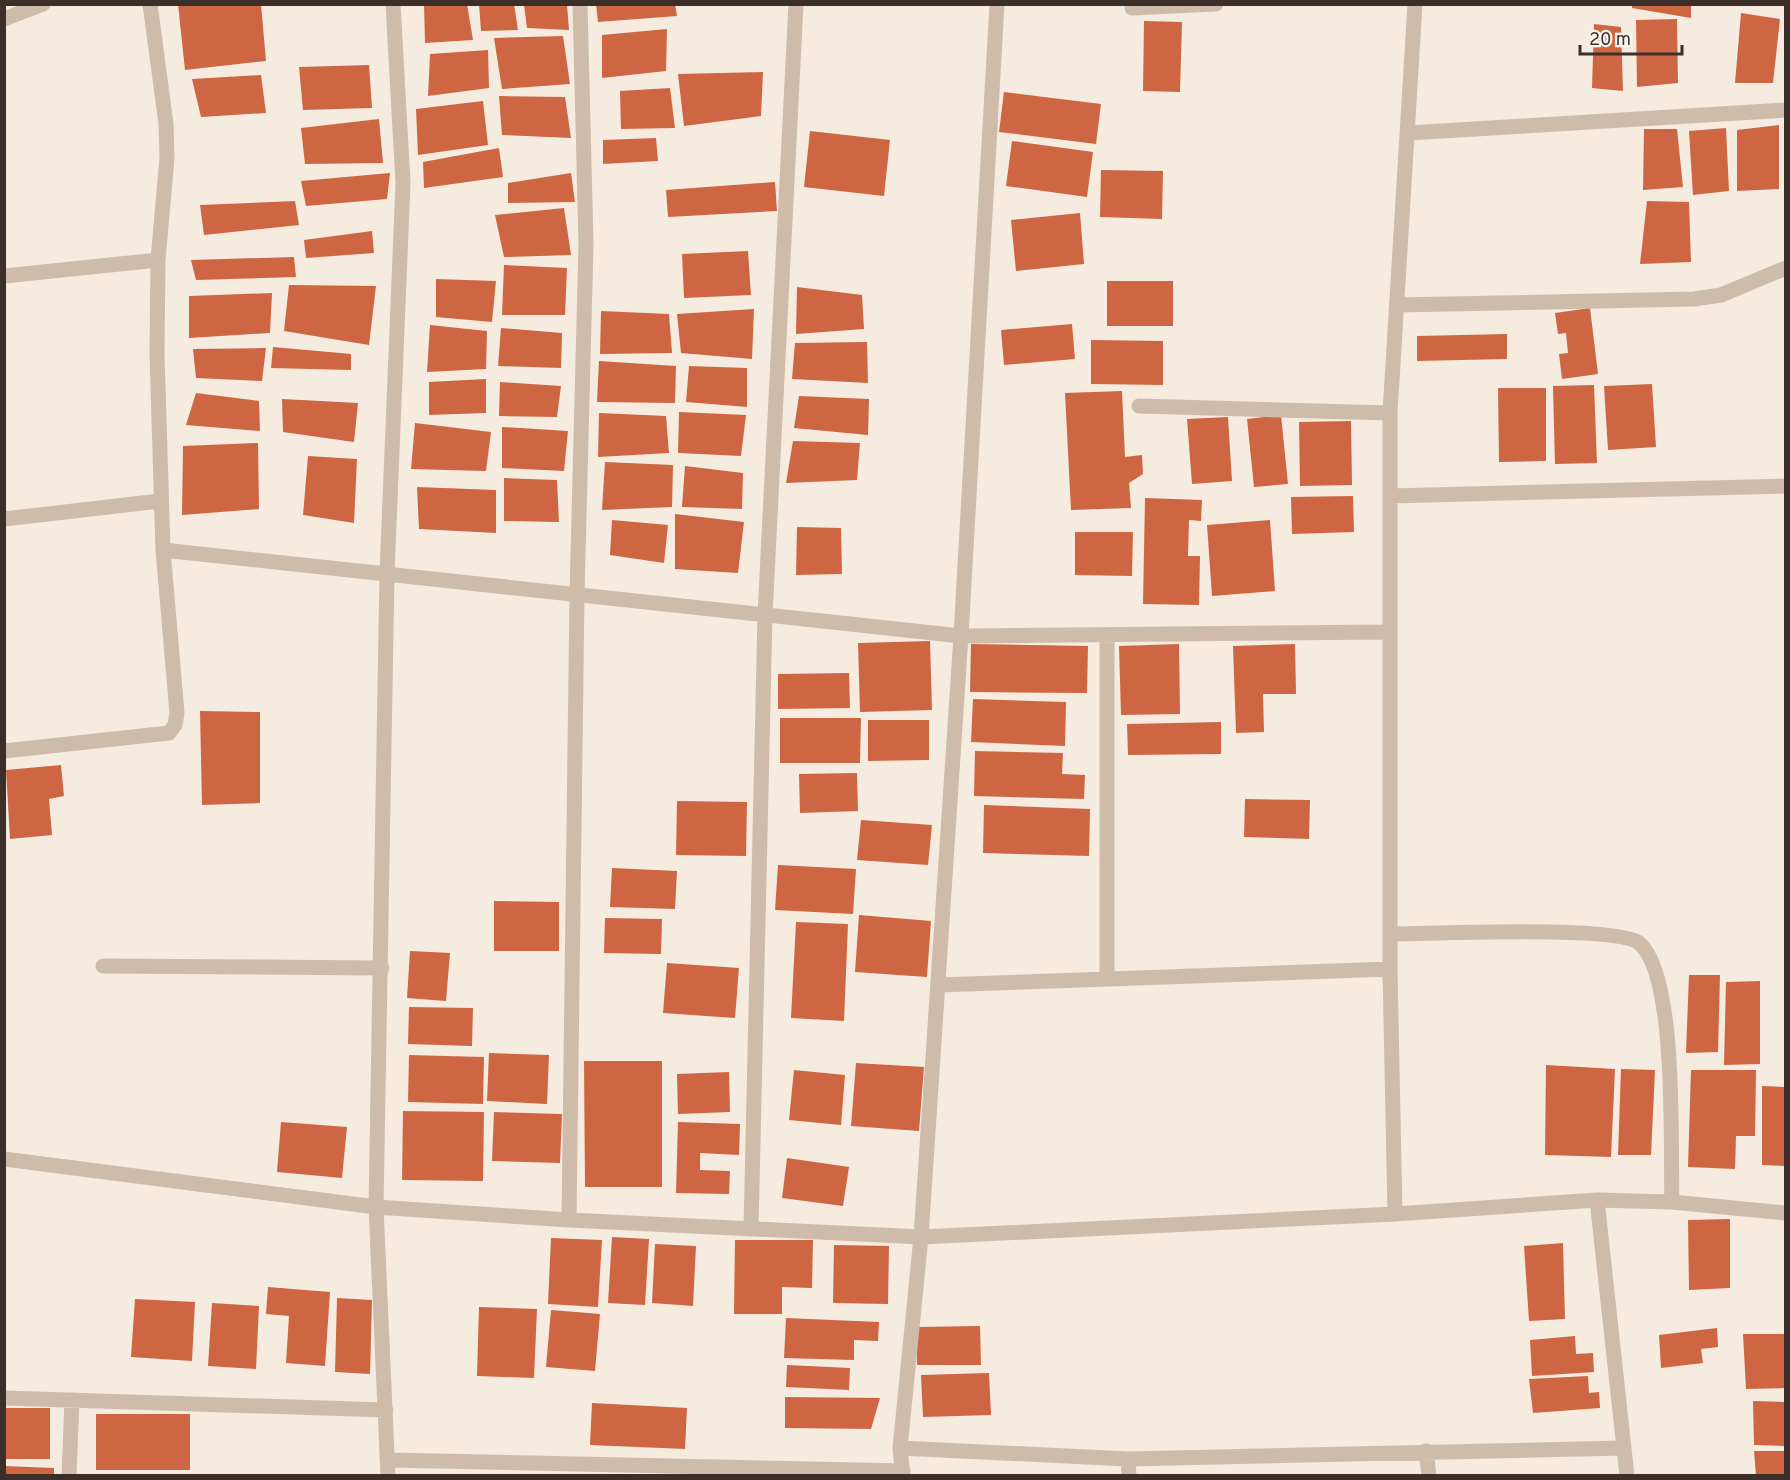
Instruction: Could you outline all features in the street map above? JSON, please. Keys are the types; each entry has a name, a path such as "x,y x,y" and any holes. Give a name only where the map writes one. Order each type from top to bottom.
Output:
{"street":[{"path":"4,19 43,4"},
{"path":"4,751 169,733 176,725 177,713 160,501 158,260 167,158 166,124 150,4"},
{"path":"393,4 403,183 387,573 382,968 376,1207 388,1468 903,1473 900,1448 921,1237 938,985 961,636 997,4"},
{"path":"569,1220 577,594 586,244 580,4"},
{"path":"751,1229 765,615 796,4"},
{"path":"1132,8 1216,4"},
{"path":"1395,1214 1390,969 1390,413 1409,133 1415,4"},
{"path":"1409,133 1785,110"},
{"path":"4,276 158,260"},
{"path":"1397,305 1695,299 1721,295 1785,268"},
{"path":"1139,406 1390,413"},
{"path":"1390,496 1785,486"},
{"path":"4,519 160,501"},
{"path":"163,550 961,636 1389,632"},
{"path":"1107,635 1107,979"},
{"path":"1390,934 1575,933 1622,936 1639,943 1651,959 1662,995 1668,1044 1672,1202"},
{"path":"103,966 382,968"},
{"path":"938,985 1390,969"},
{"path":"4,1159 376,1207 569,1220 921,1237 1395,1214 1597,1200 1672,1202 1785,1213"},
{"path":"1597,1200 1627,1476"},
{"path":"4,1398 386,1410"},
{"path":"69,1476 72,1400"},
{"path":"900,1448 1128,1459 1624,1448"},
{"path":"1426,1451 1429,1476"},
{"path":"1128,1459 1129,1476"}],"building":[{"path":"178,4 261,4 266,61 185,70"},
{"path":"424,4 467,4 473,40 425,43"},
{"path":"479,4 514,4 518,30 481,31"},
{"path":"596,4 675,4 677,16 598,22"},
{"path":"1632,4 1691,4 1691,18 1632,8"},
{"path":"524,5 567,5 569,30 527,28"},
{"path":"1741,13 1780,19 1773,83 1735,83"},
{"path":"1677,19 1678,83 1637,87 1636,20"},
{"path":"1144,21 1182,22 1180,92 1143,91"},
{"path":"1594,24 1621,27 1623,91 1592,88"},
{"path":"667,29 666,71 602,78 602,35"},
{"path":"563,36 570,84 502,89 494,38"},
{"path":"488,50 489,88 428,96 430,54"},
{"path":"369,65 372,108 303,110 299,67"},
{"path":"763,72 761,116 684,126 678,74"},
{"path":"261,75 266,113 201,117 192,79"},
{"path":"670,88 675,128 621,129 620,91"},
{"path":"1004,92 1101,104 1096,144 999,132"},
{"path":"499,96 565,97 571,138 502,135"},
{"path":"483,101 488,145 418,155 416,109"},
{"path":"379,119 383,163 305,164 301,128"},
{"path":"1779,125 1779,189 1737,191 1737,130"},
{"path":"1726,128 1729,191 1693,195 1689,131"},
{"path":"1644,129 1677,129 1683,187 1643,190"},
{"path":"810,131 890,140 884,196 804,187"},
{"path":"656,138 658,161 603,164 603,140"},
{"path":"1012,141 1093,152 1087,197 1006,186"},
{"path":"499,148 503,177 424,188 423,162"},
{"path":"1101,170 1163,171 1162,219 1100,217"},
{"path":"390,173 387,199 306,206 301,181"},
{"path":"571,173 575,202 508,203 508,183"},
{"path":"775,182 777,211 668,217 666,190"},
{"path":"295,201 299,225 204,235 200,205"},
{"path":"1647,201 1689,202 1691,262 1640,264"},
{"path":"564,208 571,255 504,257 495,215"},
{"path":"1080,213 1084,264 1016,271 1011,220"},
{"path":"372,231 374,253 306,258 304,240"},
{"path":"748,251 751,295 684,298 682,254"},
{"path":"294,257 296,277 196,280 191,260"},
{"path":"504,265 567,268 565,315 502,315"},
{"path":"436,279 496,281 492,322 436,317"},
{"path":"1107,281 1173,281 1173,326 1107,326"},
{"path":"289,285 376,286 369,345 284,331"},
{"path":"797,287 862,295 864,329 796,334"},
{"path":"272,293 270,333 189,338 189,296"},
{"path":"1590,308 1598,374 1562,379 1559,354 1568,353 1566,333 1558,334 1555,313"},
{"path":"754,309 752,359 681,353 677,314"},
{"path":"601,311 669,314 672,353 600,354"},
{"path":"1072,324 1075,359 1004,365 1001,330"},
{"path":"430,325 487,331 486,369 427,372"},
{"path":"501,328 562,333 561,368 498,366"},
{"path":"1507,334 1507,359 1417,361 1417,336"},
{"path":"1091,340 1163,341 1163,385 1091,384"},
{"path":"867,342 868,383 792,379 795,343"},
{"path":"273,347 351,354 351,370 271,368"},
{"path":"266,348 262,381 196,378 193,349"},
{"path":"599,361 676,366 675,403 597,402"},
{"path":"689,366 747,368 747,407 686,402"},
{"path":"486,379 486,413 429,415 429,382"},
{"path":"500,382 561,386 557,417 499,416"},
{"path":"1652,384 1656,447 1608,450 1604,386"},
{"path":"1594,385 1597,463 1555,464 1553,386"},
{"path":"1498,388 1546,388 1546,461 1499,462"},
{"path":"1122,391 1125,457 1142,455 1143,474 1129,483 1131,508 1071,510 1065,393"},
{"path":"196,393 259,401 260,431 186,425"},
{"path":"799,396 869,399 868,435 794,428"},
{"path":"282,399 358,403 354,442 283,432"},
{"path":"679,412 746,415 741,456 678,453"},
{"path":"599,413 666,416 669,453 598,457"},
{"path":"1281,415 1288,484 1254,487 1247,419"},
{"path":"1228,417 1232,481 1192,484 1187,419"},
{"path":"1351,421 1352,485 1300,486 1299,422"},
{"path":"415,423 491,432 486,471 411,469"},
{"path":"502,427 568,431 564,471 502,468"},
{"path":"793,441 860,443 857,480 786,483"},
{"path":"258,443 259,509 182,515 183,446"},
{"path":"308,456 357,459 354,523 303,515"},
{"path":"605,462 673,465 672,507 602,510"},
{"path":"685,466 743,473 742,509 682,507"},
{"path":"504,478 557,480 559,522 504,521"},
{"path":"417,487 496,490 496,533 419,529"},
{"path":"1353,496 1354,532 1292,534 1291,497"},
{"path":"1145,498 1202,500 1201,521 1189,520 1188,556 1200,556 1199,605 1143,604"},
{"path":"675,514 744,522 738,573 675,569"},
{"path":"612,520 668,525 664,563 610,555"},
{"path":"1270,520 1275,591 1212,596 1207,525"},
{"path":"797,527 841,528 842,574 796,575"},
{"path":"1075,532 1133,532 1132,576 1075,575"},
{"path":"930,641 932,710 860,712 858,643"},
{"path":"971,644 1088,646 1087,693 970,692"},
{"path":"1179,644 1180,714 1121,715 1119,646"},
{"path":"1295,644 1296,694 1263,694 1264,732 1236,733 1233,646"},
{"path":"849,673 850,708 778,709 778,674"},
{"path":"973,699 1066,702 1065,746 971,742"},
{"path":"200,711 260,712 260,803 202,805"},
{"path":"780,718 861,718 860,763 780,763"},
{"path":"868,720 929,720 929,760 868,761"},
{"path":"1221,722 1221,754 1128,755 1127,724"},
{"path":"975,751 1063,753 1062,774 1085,775 1084,799 974,796"},
{"path":"61,765 64,796 49,799 52,835 10,839 6,770"},
{"path":"857,773 858,811 800,813 799,774"},
{"path":"1245,799 1310,800 1309,839 1244,837"},
{"path":"677,801 747,802 746,856 676,855"},
{"path":"984,805 1090,809 1089,856 983,853"},
{"path":"861,820 932,825 928,865 857,860"},
{"path":"778,865 856,869 853,914 775,910"},
{"path":"612,868 677,871 675,909 610,907"},
{"path":"494,901 559,902 559,951 494,951"},
{"path":"859,915 931,921 927,977 855,972"},
{"path":"605,918 662,919 661,954 604,953"},
{"path":"796,922 848,924 844,1021 791,1018"},
{"path":"410,951 450,953 446,1001 407,998"},
{"path":"667,963 739,968 735,1018 663,1013"},
{"path":"1689,975 1720,975 1718,1052 1686,1053"},
{"path":"1760,981 1760,1064 1724,1065 1726,982"},
{"path":"409,1007 473,1008 472,1046 408,1044"},
{"path":"489,1053 549,1055 547,1104 487,1101"},
{"path":"409,1055 484,1057 483,1104 408,1102"},
{"path":"584,1061 662,1061 662,1187 585,1187"},
{"path":"856,1063 924,1067 919,1131 851,1126"},
{"path":"1546,1065 1615,1069 1611,1157 1545,1155"},
{"path":"1621,1069 1655,1070 1651,1155 1618,1155"},
{"path":"794,1070 845,1075 841,1125 789,1120"},
{"path":"1691,1070 1756,1070 1755,1136 1736,1136 1735,1169 1688,1167"},
{"path":"729,1072 730,1112 678,1114 677,1074"},
{"path":"1762,1086 1786,1087 1786,1166 1762,1165"},
{"path":"403,1111 484,1112 483,1181 402,1180"},
{"path":"494,1112 562,1114 560,1163 492,1161"},
{"path":"281,1122 347,1127 342,1178 277,1172"},
{"path":"678,1122 740,1124 739,1155 700,1153 700,1170 730,1171 729,1194 676,1193"},
{"path":"787,1158 849,1167 843,1206 782,1198"},
{"path":"1730,1219 1730,1288 1689,1290 1688,1220"},
{"path":"612,1237 649,1239 645,1305 608,1303"},
{"path":"551,1238 602,1240 598,1307 548,1304"},
{"path":"735,1240 813,1240 812,1288 782,1287 782,1314 734,1314"},
{"path":"1563,1243 1565,1319 1529,1321 1524,1246"},
{"path":"655,1244 696,1246 693,1306 652,1303"},
{"path":"834,1245 889,1246 888,1304 833,1303"},
{"path":"268,1287 330,1292 325,1366 286,1363 289,1316 266,1314"},
{"path":"337,1298 372,1300 370,1374 335,1372"},
{"path":"135,1299 195,1302 192,1361 131,1357"},
{"path":"212,1303 259,1306 256,1369 208,1366"},
{"path":"479,1307 537,1309 534,1378 477,1376"},
{"path":"551,1310 600,1314 595,1371 546,1367"},
{"path":"786,1318 879,1322 878,1341 854,1340 854,1360 784,1358"},
{"path":"980,1326 981,1365 917,1365 917,1327"},
{"path":"1717,1328 1718,1347 1701,1349 1703,1363 1661,1368 1659,1335"},
{"path":"1743,1334 1786,1334 1786,1388 1746,1389"},
{"path":"1575,1336 1576,1354 1593,1353 1594,1372 1532,1376 1530,1340"},
{"path":"787,1365 850,1368 849,1390 786,1387"},
{"path":"989,1373 991,1415 923,1417 921,1375"},
{"path":"1588,1376 1589,1393 1599,1392 1600,1408 1533,1413 1529,1379"},
{"path":"785,1397 880,1398 871,1429 785,1428"},
{"path":"1753,1401 1786,1402 1786,1446 1754,1445"},
{"path":"592,1403 687,1408 685,1449 590,1445"},
{"path":"4,1408 50,1408 50,1459 4,1459"},
{"path":"96,1414 190,1414 190,1470 96,1470"},
{"path":"1754,1451 1786,1451 1786,1476 1756,1476"},
{"path":"4,1466 54,1468 54,1476 4,1476"}]}
